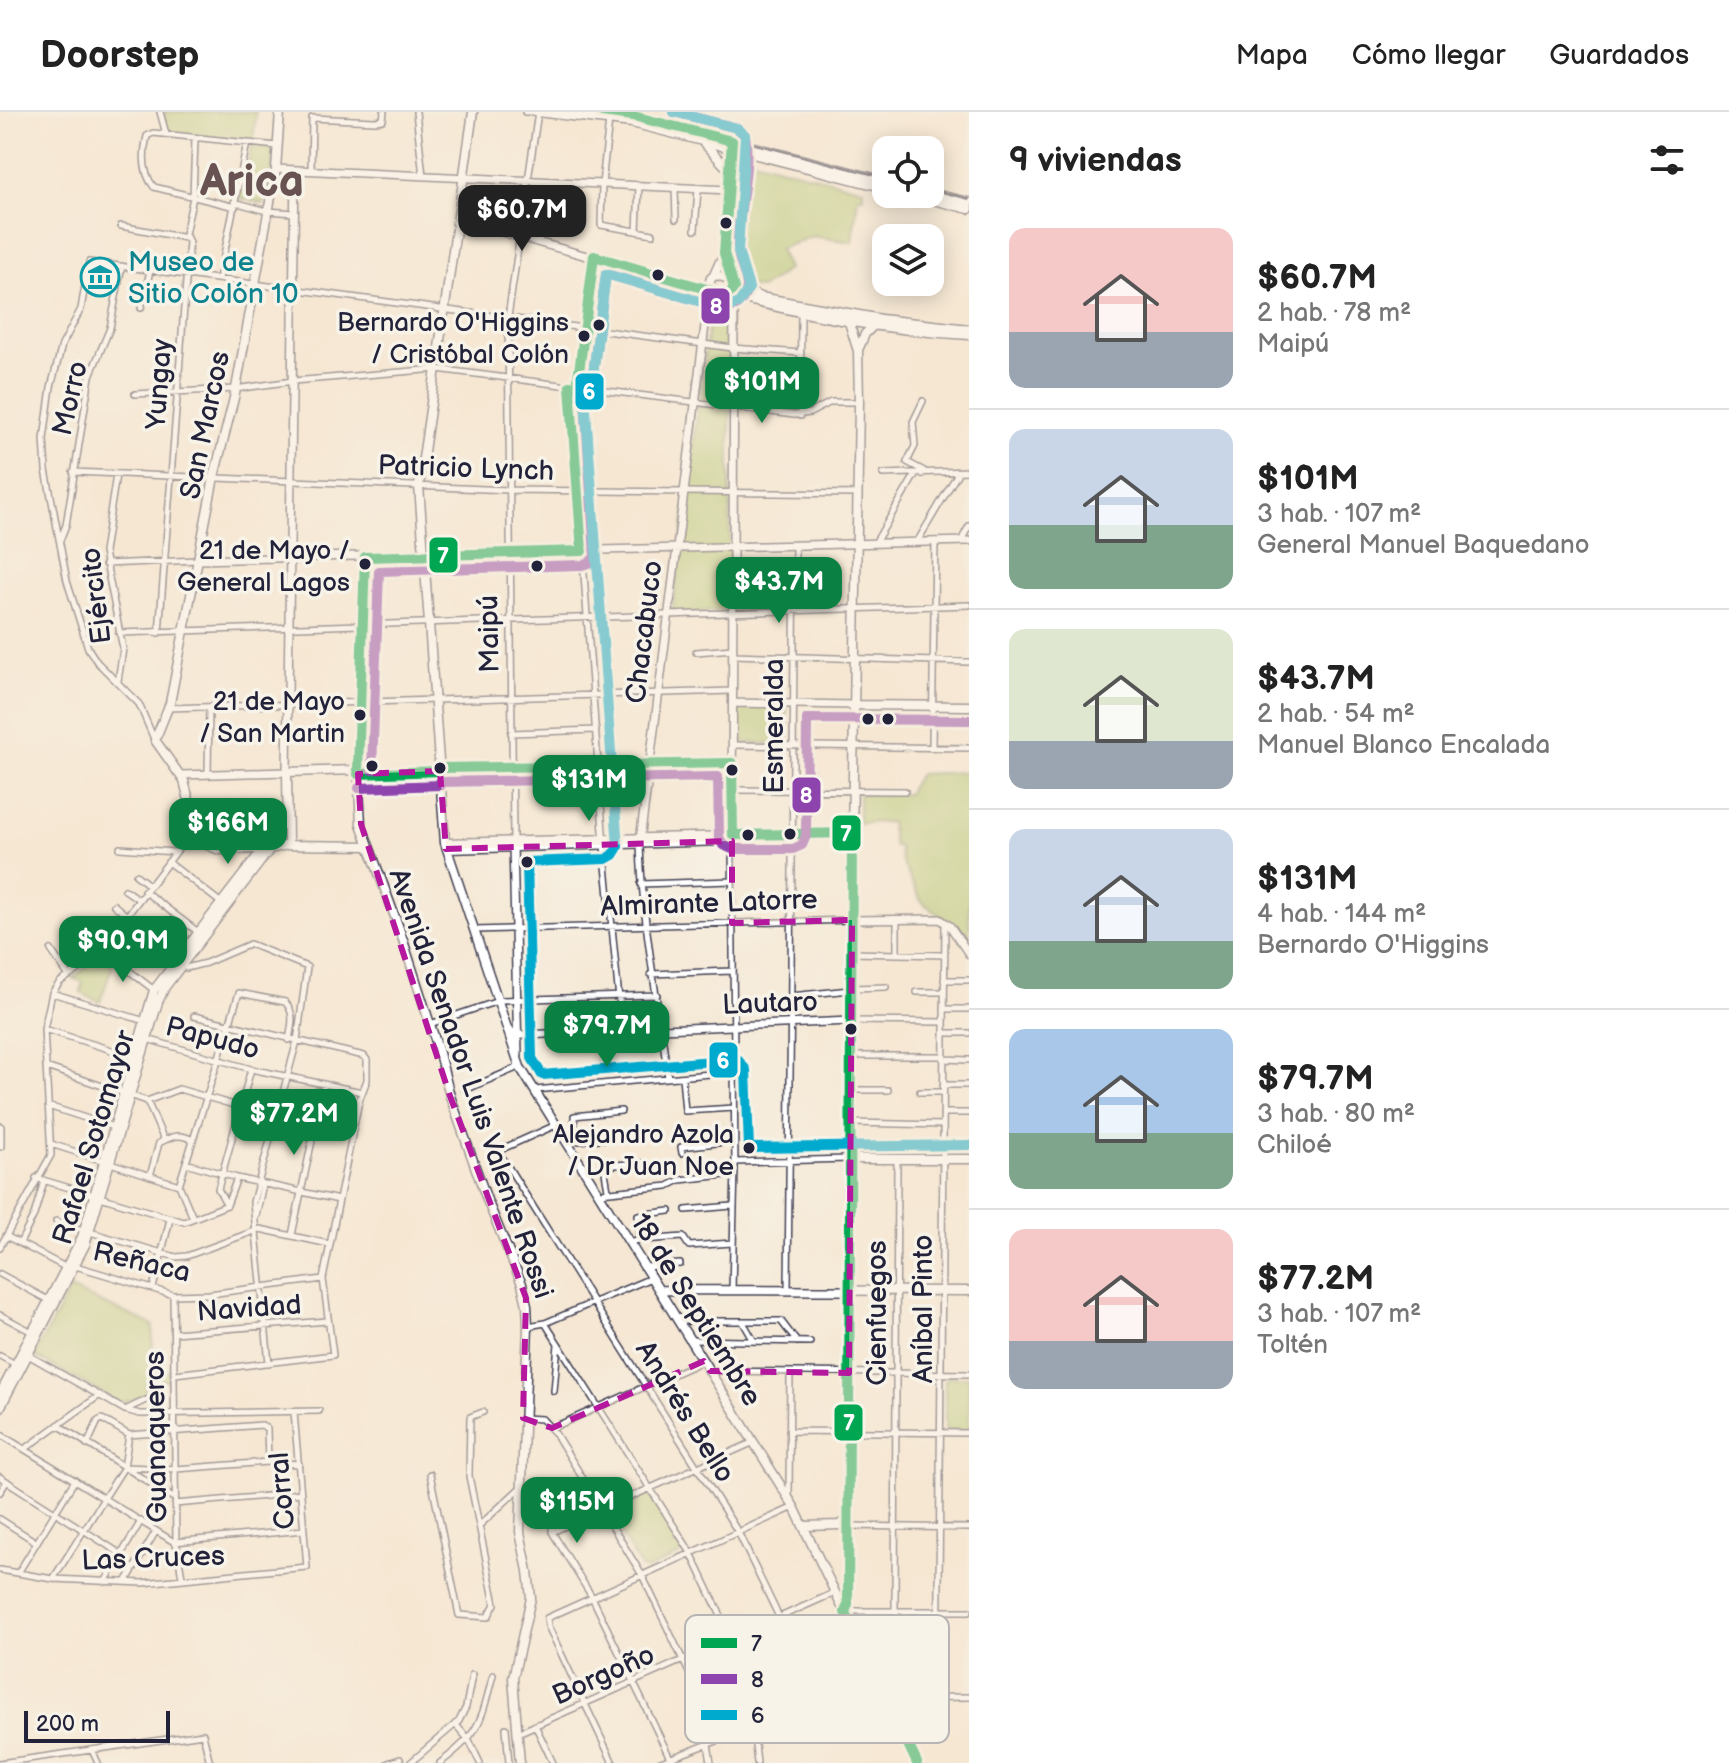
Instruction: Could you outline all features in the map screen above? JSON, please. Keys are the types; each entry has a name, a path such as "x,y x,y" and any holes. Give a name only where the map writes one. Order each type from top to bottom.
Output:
{"main road":[{"name":"San Marcos","path":"155,740 168,708 214,477 235,389 276,169 280,112"},
{"name":"18 de Septiembre","path":"473,112 419,486 446,846 519,1064 556,1125 572,1142 604,1192 667,1304 789,1498 846,1615"},
{"path":"537,112 609,120 731,144"},
{"path":"602,112 633,116 872,181"},
{"path":"701,140 730,171"},
{"path":"731,144 724,253 733,286"},
{"path":"944,196 969,202"},
{"path":"944,203 969,209"},
{"path":"724,253 709,280 715,291 733,286 801,313 969,329"},
{"path":"714,275 760,297 850,318 872,327 969,335"},
{"path":"845,1612 848,1604 852,836 859,402 858,351 850,318"},
{"path":"858,351 865,334 872,327"},
{"path":"854,705 969,706"},
{"path":"854,718 865,705"},
{"path":"155,740 186,784 194,829 204,846 262,853"},
{"path":"368,846 288,845 287,772 440,769"},
{"name":"Avenida Senador Luis Valente Rossi","path":"358,772 359,814 368,846 430,1024 473,1163 522,1284 527,1305 520,1532 531,1598 513,1671 520,1763"},
{"name":"Rafael Sotomayor","path":"178,963 287,818"},
{"path":"446,846 852,836"},
{"name":"Rafael Sotomayor","path":"107,1162 145,1021 158,992 220,902 262,853 288,845"},
{"name":"Rafael Sotomayor","path":"1,1400 87,1231 147,1039 158,992"},
{"path":"850,1159 969,1159"},
{"path":"659,1290 969,1291"},
{"path":"667,1304 684,1291"},
{"name":"Rafael Sotomayor","path":"18,1366 28,1355 35,1334"},
{"path":"805,1526 841,1525 847,1522"},
{"name":"18 de Septiembre","path":"909,1743 917,1763"}],"street":[{"path":"160,112 166,134"},
{"path":"311,171 312,118 375,121 383,120 384,112"},
{"path":"416,112 423,176"},
{"path":"525,112 537,112"},
{"name":"Maipú","path":"519,1064 511,767 508,317 537,112"},
{"path":"609,120 601,225 653,234"},
{"path":"277,146 149,134 143,154 149,181 154,187 234,205 295,213"},
{"name":"Yungay","path":"159,633 189,242 185,234 193,197 195,139"},
{"path":"219,279 247,143"},
{"path":"276,169 729,190"},
{"path":"181,775 287,772 295,170"},
{"path":"637,231 639,186"},
{"path":"675,188 676,219"},
{"path":"695,230 698,189"},
{"path":"459,220 715,291"},
{"path":"121,226 186,238"},
{"path":"594,256 573,386 587,619 622,1030"},
{"path":"155,740 139,704 102,667 88,648 67,581 46,470 44,439 51,387 59,355 81,309 89,262 733,348 801,353"},
{"name":"Morro","path":"60,540 66,525 90,376 110,328 122,266"},
{"path":"141,308 150,271"},
{"path":"732,1291 735,1162 732,1072 733,286"},
{"name":"Chacabuco","path":"668,1078 663,1030 651,974 641,884 640,841 702,343 715,291"},
{"path":"800,416 801,313"},
{"path":"135,394 235,389 437,369 800,416 831,402 859,402"},
{"path":"875,543 919,474 924,471 907,462 915,446 913,422 923,401"},
{"path":"883,474 969,471"},
{"name":"Patricio Lynch","path":"73,472 509,490 857,494"},
{"path":"917,542 959,472"},
{"name":"Ejército","path":"116,475 104,552 123,649 118,682"},
{"path":"105,564 965,541 969,526"},
{"path":"932,748 935,541"},
{"name":"Esmeralda","path":"788,1291 795,545"},
{"path":"358,772 365,557"},
{"path":"119,633 969,605"},
{"path":"696,652 969,662"},
{"name":"Ejército","path":"102,667 120,664"},
{"path":"168,708 733,691"},
{"path":"733,703 854,705"},
{"path":"208,773 209,707"},
{"path":"511,733 596,730"},
{"path":"732,745 969,748"},
{"path":"440,769 732,763"},
{"path":"732,790 905,791"},
{"path":"0,1247 51,1155 44,1029 52,993 68,975 83,967 102,947 194,829"},
{"path":"120,848 175,852"},
{"path":"168,862 220,902"},
{"path":"136,875 149,885"},
{"path":"641,884 732,881"},
{"path":"125,890 138,899"},
{"path":"144,891 198,932"},
{"path":"114,905 124,918 188,968 250,944 305,965 307,972 297,1041 275,1117 255,1221 269,1363"},
{"path":"897,919 897,954"},
{"name":"Almirante Latorre","path":"474,930 897,919 938,919 945,922"},
{"path":"101,920 115,930"},
{"path":"945,922 969,954"},
{"name":"Aníbal Pinto","path":"939,1615 945,922"},
{"path":"85,931 158,992"},
{"path":"51,950 68,975"},
{"path":"852,953 944,955"},
{"path":"651,974 732,971"},
{"path":"944,980 969,980"},
{"path":"791,996 886,987"},
{"path":"917,992 944,992"},
{"name":"Papudo","path":"52,993 145,1021"},
{"path":"193,1218 179,1185 239,993 289,1005 292,1014 289,1040"},
{"path":"430,1024 497,1001 657,995"},
{"path":"944,1009 969,1009"},
{"path":"175,1374 333,1355 323,1279 367,1075 366,1057 194,1016"},
{"name":"Lautaro","path":"517,1035 851,1021 944,1022"},
{"path":"506,1027 517,1035"},
{"path":"44,1029 135,1057"},
{"path":"944,1033 969,1033"},
{"name":"Papudo","path":"147,1039 251,1069 362,1092"},
{"path":"851,1056 969,1060"},
{"path":"465,1090 519,1064"},
{"path":"46,1067 147,1101 164,1140"},
{"path":"227,1205 218,1189 251,1069"},
{"path":"535,1090 732,1072"},
{"path":"682,1077 685,1111 734,1108"},
{"path":"292,1235 324,1084"},
{"path":"920,1092 969,1085"},
{"path":"147,1101 177,1089 275,1117"},
{"path":"851,1090 888,1090"},
{"path":"48,1106 114,1127"},
{"path":"621,1111 574,1116 572,1142 637,1136"},
{"path":"943,1113 969,1113"},
{"path":"851,1123 943,1125"},
{"name":"Andrés Bello","path":"556,1125 500,1151 738,1532 778,1615"},
{"path":"0,1127 0,1146"},
{"path":"150,1176 159,1143 174,1135 193,1140"},
{"path":"682,1153 681,1147 735,1141"},
{"path":"51,1144 179,1185"},
{"path":"735,1162 850,1159"},
{"name":"Cienfuegos","path":"895,1615 897,1160"},
{"path":"186,1163 260,1184 339,1200"},
{"path":"640,1163 604,1166 604,1192 668,1186 680,1180 734,1174"},
{"path":"36,1178 184,1222 227,1205 237,1178"},
{"path":"20,1243 34,1215 45,1180"},
{"path":"686,1210 732,1206"},
{"path":"670,1211 638,1215 634,1241 683,1237 689,1246 732,1243"},
{"path":"153,1288 170,1219"},
{"path":"56,1221 162,1253 187,1256 264,1229 329,1244"},
{"name":"Reñaca","path":"6,1236 71,1267 173,1295 209,1294 323,1279"},
{"path":"646,1267 680,1264"},
{"path":"0,1274 52,1302"},
{"path":"528,1326 545,1323 652,1278"},
{"name":"Guanaqueros","path":"173,1295 176,1542 182,1578"},
{"path":"0,1315 35,1334"},
{"path":"677,1320 781,1321 797,1342"},
{"name":"Navidad","path":"174,1333 327,1321"},
{"path":"743,1322 754,1342"},
{"path":"545,1323 691,1553 721,1615"},
{"path":"690,1339 810,1342"},
{"path":"554,1391 558,1343"},
{"path":"28,1355 125,1410 140,1414 319,1411"},
{"path":"0,1356 18,1366"},
{"path":"552,1428 704,1361"},
{"path":"710,1371 969,1374"},
{"path":"717,1382 733,1371"},
{"path":"789,1498 790,1372"},
{"path":"25,1449 100,1395"},
{"path":"125,1410 146,1400"},
{"name":"Corral","path":"294,1412 307,1567"},
{"path":"430,1474 459,1615 486,1617 494,1610 495,1604 469,1476 470,1417 483,1412"},
{"path":"523,1418 542,1419 552,1428 642,1575 685,1664"},
{"path":"87,1445 100,1419 129,1435 265,1426 268,1462"},
{"path":"58,1425 175,1502 301,1493"},
{"path":"789,1431 969,1433"},
{"path":"0,1434 176,1542 304,1530"},
{"path":"53,1579 124,1467 129,1435"},
{"path":"552,1532 754,1442"},
{"path":"124,1467 176,1469 268,1462 299,1464"},
{"path":"0,1477 121,1554"},
{"path":"18,1573 75,1480"},
{"path":"0,1492 7,1481"},
{"path":"481,1524 520,1488"},
{"path":"552,1495 552,1532 592,1597 634,1682 667,1760"},
{"path":"613,1763 548,1626 547,1618 794,1507"},
{"path":"0,1519 36,1542"},
{"path":"104,1583 141,1521"},
{"path":"847,1522 894,1527 969,1528"},
{"path":"126,1582 156,1531"},
{"name":"Las Cruces","path":"0,1570 53,1579 143,1583 307,1567"},
{"name":"Borgoño","path":"783,1615 835,1592"},
{"path":"845,1612 969,1611"},
{"name":"Borgoño","path":"518,1733 683,1660"},
{"path":"410,1763 455,1724 466,1707 472,1675"},
{"path":"440,1763 469,1740 483,1718 493,1675"},
{"path":"455,1724 469,1740 480,1763"},
{"path":"535,1725 553,1763"},
{"path":"506,1728 509,1763"},
{"path":"0,1763 203,1734 210,1763"},
{"path":"755,1743 757,1763"},
{"path":"658,1763 708,1744 711,1763"},
{"path":"92,1750 98,1763"},
{"path":"388,1763 401,1761"}],"highlighted area":[{"path":"440,771 446,849 732,841 732,923 852,920 849,1373 710,1371 704,1361 552,1428 523,1418 526,1298 450,1096 361,824 358,774"}],"green space":[{"path":"164,112 256,112 253,140 172,135 166,131"},
{"path":"252,146 274,148 264,204 239,198"},
{"path":"738,156 863,189 863,197 858,197 852,242 812,236 779,249 788,269 762,288 743,282 733,268 730,255"},
{"path":"712,297 730,301 730,610 672,614"},
{"path":"740,706 787,707 788,742 737,742 737,710"},
{"path":"969,772 969,945 957,929 921,901 901,860 899,846 894,846 890,822 859,823 859,794 907,794 919,774"},
{"path":"96,959 113,964 100,1002 81,993 83,982 73,978"},
{"path":"70,1289 153,1325 152,1370 170,1371 170,1380 147,1382 145,1396 120,1403 34,1356"},
{"path":"947,1377 969,1377 969,1431 947,1430 945,1427"},
{"path":"650,1494 684,1550 647,1570 641,1568 610,1516 611,1512"}],"railway":[{"path":"631,112 872,174"},
{"path":"944,193 969,199"}],"transit line":[{"name":"7","path":"358,770 365,557 582,551 570,386 577,387 594,256 723,294 729,294 734,288 724,253 732,141 633,116 602,112"},
{"name":"8","path":"372,770 379,571 582,565 595,557 585,399 591,389 606,274 722,308 736,306 743,299 747,286 738,249 746,162 745,135 737,128 674,112"},
{"name":"6","path":"674,112 737,128 745,135 738,251 749,288 738,304 722,308 606,274 591,389 585,398 618,847 606,859 527,862 532,1058 542,1075 737,1059 746,1070 749,1148 969,1145"},
{"name":"8","path":"440,782 718,777 719,837 723,845 732,849 793,849 802,845 806,836 807,719 969,720"},
{"name":"7","path":"440,768 732,763 733,835 852,833 846,1615"},
{"name":"7","path":"358,774 440,771"},
{"name":"8","path":"359,788 441,785"},
{"name":"7","path":"907,1743 917,1763"}],"place":[{"name":"Museo de Sitio Colón 10","path":"100,277"},
{"name":"Bernardo O'Higgins / Cristóbal Colón","path":"584,336"},
{"name":"21 de Mayo / General Lagos","path":"365,564"},
{"name":"21 de Mayo / San Martin","path":"360,715"},
{"name":"Alejandro Azola / Dr Juan Noe","path":"749,1148"}],"district":[{"name":"Arica","path":"252,181"}]}
